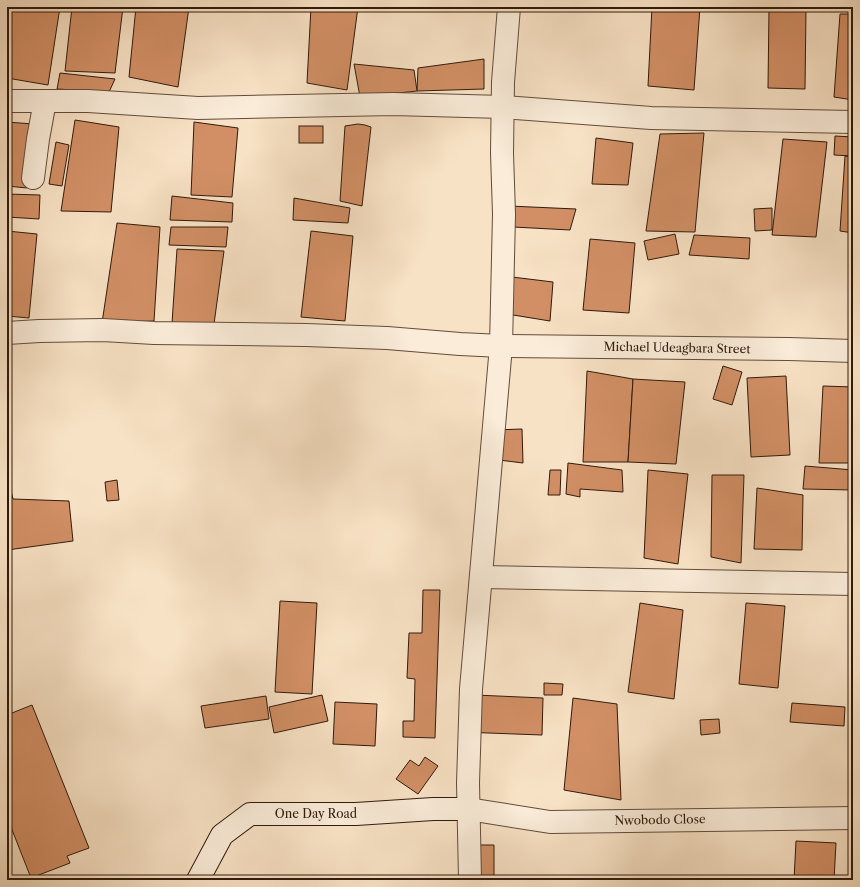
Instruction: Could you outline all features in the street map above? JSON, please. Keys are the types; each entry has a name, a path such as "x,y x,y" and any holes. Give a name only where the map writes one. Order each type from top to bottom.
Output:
{"street":[{"path":"470,880 470,824 468,808 471,689 501,346 504,214 502,153 504,60 509,7"},
{"path":"33,178 45,101"},
{"path":"7,102 88,101 198,108 393,104 503,108 651,118 853,122"},
{"name":"Michael Udeagbara Street","path":"7,333 103,330 154,333 306,335 387,338 501,346 853,351"},
{"path":"481,577 853,584"},
{"name":"Nwobodo Close","path":"468,808 550,822 643,822 719,819 853,818"},
{"name":"One Day Road","path":"198,880 222,835 250,814 356,814 468,808"}],"building":[{"path":"8,7 60,7 48,85 7,78"},
{"path":"72,7 123,7 115,73 65,71"},
{"path":"136,7 189,7 178,87 129,77"},
{"path":"311,7 358,7 347,90 307,83"},
{"path":"652,7 700,7 694,90 648,86"},
{"path":"769,7 806,8 805,89 768,88"},
{"path":"840,14 853,14 853,100 834,97"},
{"path":"484,59 484,89 417,91 418,68"},
{"path":"354,64 414,70 417,91 360,97"},
{"path":"60,73 115,79 109,92 57,89"},
{"path":"75,120 119,127 111,212 61,211"},
{"path":"7,122 33,124 27,188 7,186"},
{"path":"194,122 238,128 232,197 191,195"},
{"path":"358,124 371,127 362,206 340,201 345,126"},
{"path":"299,126 323,126 323,143 299,143"},
{"path":"704,133 695,232 646,231 660,134"},
{"path":"835,136 853,137 853,156 834,155"},
{"path":"596,138 633,143 628,185 592,184"},
{"path":"783,139 827,142 816,237 772,235"},
{"path":"56,142 69,145 62,186 49,184"},
{"path":"845,156 853,157 853,233 840,231"},
{"path":"7,194 40,195 39,219 7,217"},
{"path":"172,196 233,203 232,222 170,220"},
{"path":"294,198 350,208 348,223 293,220"},
{"path":"509,206 576,209 570,230 513,227"},
{"path":"772,208 772,230 755,231 754,209"},
{"path":"117,223 160,227 154,321 102,323"},
{"path":"171,227 228,227 226,247 169,245"},
{"path":"7,231 37,234 29,318 7,316"},
{"path":"311,231 353,236 345,321 301,317"},
{"path":"675,234 679,254 648,260 644,241"},
{"path":"694,235 750,238 749,259 689,255"},
{"path":"590,239 635,243 629,313 583,310"},
{"path":"177,249 224,251 214,324 172,323"},
{"path":"512,277 553,282 550,321 507,314"},
{"path":"723,366 742,372 732,405 713,399"},
{"path":"587,371 633,379 628,462 583,462"},
{"path":"786,376 790,455 751,457 747,378"},
{"path":"633,379 685,382 676,464 628,462"},
{"path":"823,386 853,387 853,463 819,463"},
{"path":"522,429 523,463 491,459 493,430"},
{"path":"568,463 622,470 623,492 580,489 580,497 566,494"},
{"path":"805,466 853,470 853,490 803,489"},
{"path":"550,470 561,470 560,495 548,495"},
{"path":"648,470 688,474 678,564 644,558"},
{"path":"7,474 13,499 69,501 73,541 7,550"},
{"path":"712,475 744,475 741,563 711,557"},
{"path":"117,480 119,500 107,501 105,482"},
{"path":"757,488 803,495 802,550 754,549"},
{"path":"423,590 440,590 435,738 403,737 403,721 414,721 415,679 407,678 409,633 422,633"},
{"path":"280,601 317,603 312,694 275,692"},
{"path":"640,603 683,610 674,699 628,692"},
{"path":"746,603 785,606 778,688 739,684"},
{"path":"544,683 563,684 562,695 544,695"},
{"path":"322,695 328,721 274,733 269,707"},
{"path":"475,695 543,698 542,735 461,732"},
{"path":"266,696 269,719 205,728 201,706"},
{"path":"573,698 617,704 621,800 564,790"},
{"path":"335,702 377,704 375,746 333,744"},
{"path":"792,703 845,707 844,726 790,722"},
{"path":"32,705 89,848 67,856 70,863 31,878 7,817 7,715"},
{"path":"719,719 720,733 701,735 700,720"},
{"path":"425,757 438,766 418,794 396,779 410,760 419,766"},
{"path":"796,841 836,843 834,880 794,880"},
{"path":"471,845 494,845 494,880 472,880"}]}
